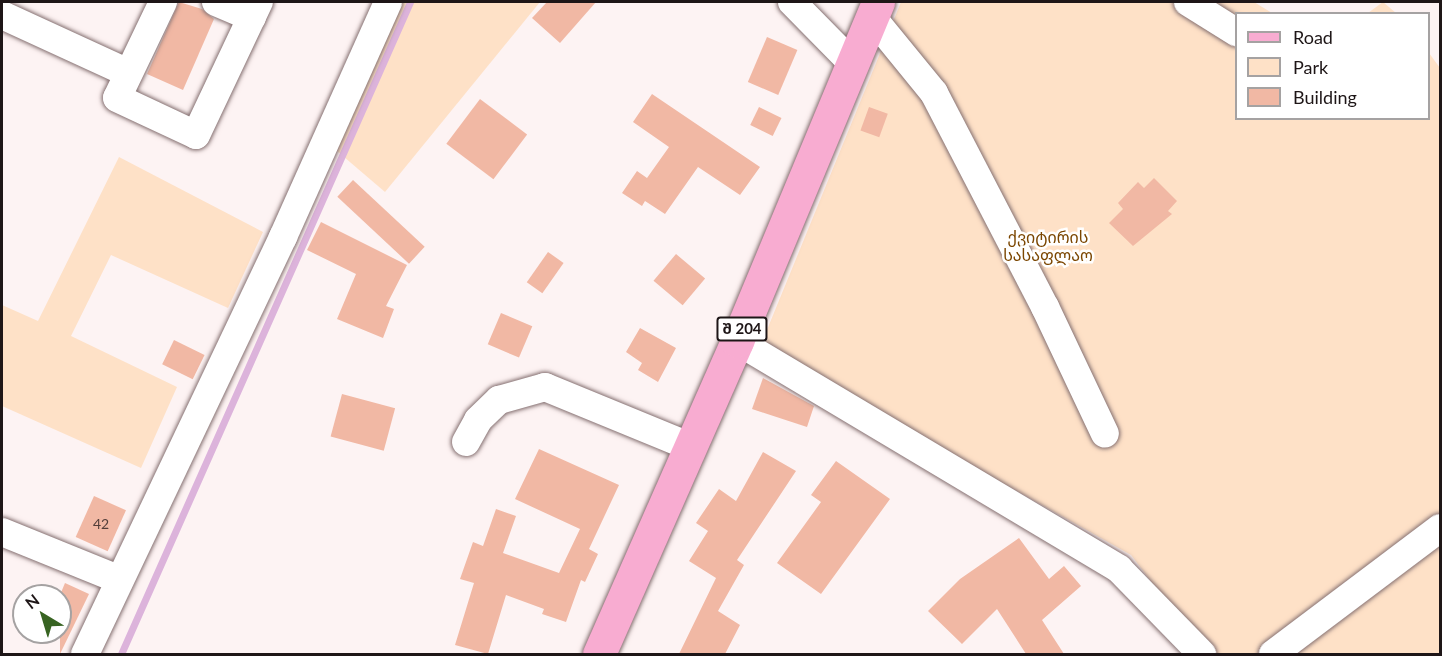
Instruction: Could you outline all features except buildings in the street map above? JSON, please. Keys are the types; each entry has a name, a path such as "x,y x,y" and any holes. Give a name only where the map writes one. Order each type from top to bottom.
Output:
{"main road":[{"name":"შ 204","path":"598,654 737,341 875,9"}],"street":[{"path":"164,2 117,98 196,135 256,9 216,2"},
{"path":"85,654 283,237 388,2"},
{"path":"792,2 853,64"},
{"path":"1188,2 1235,31"},
{"path":"875,9 933,93 1045,307 1105,434"},
{"path":"2,15 128,73"},
{"path":"737,341 1119,569 1202,654"},
{"path":"466,442 478,420 499,400 545,387 689,446"},
{"path":"1272,654 1440,528"},
{"path":"2,532 120,580"}],"green space":[{"path":"393,2 540,2 385,192 330,145"},
{"name":"ქვიტირის სასაფლაო","path":"901,2 1254,2 1270,12 1235,12 1235,120 1430,120 1430,54 1440,68 1440,654 1206,654 1131,555 760,347"},
{"path":"1383,2 1395,12 1369,12"},
{"path":"119,157 263,232 228,308 111,255 71,336 177,387 141,468 2,406 2,305 38,321"}],"waterway":[{"path":"121,654 410,2"}]}
